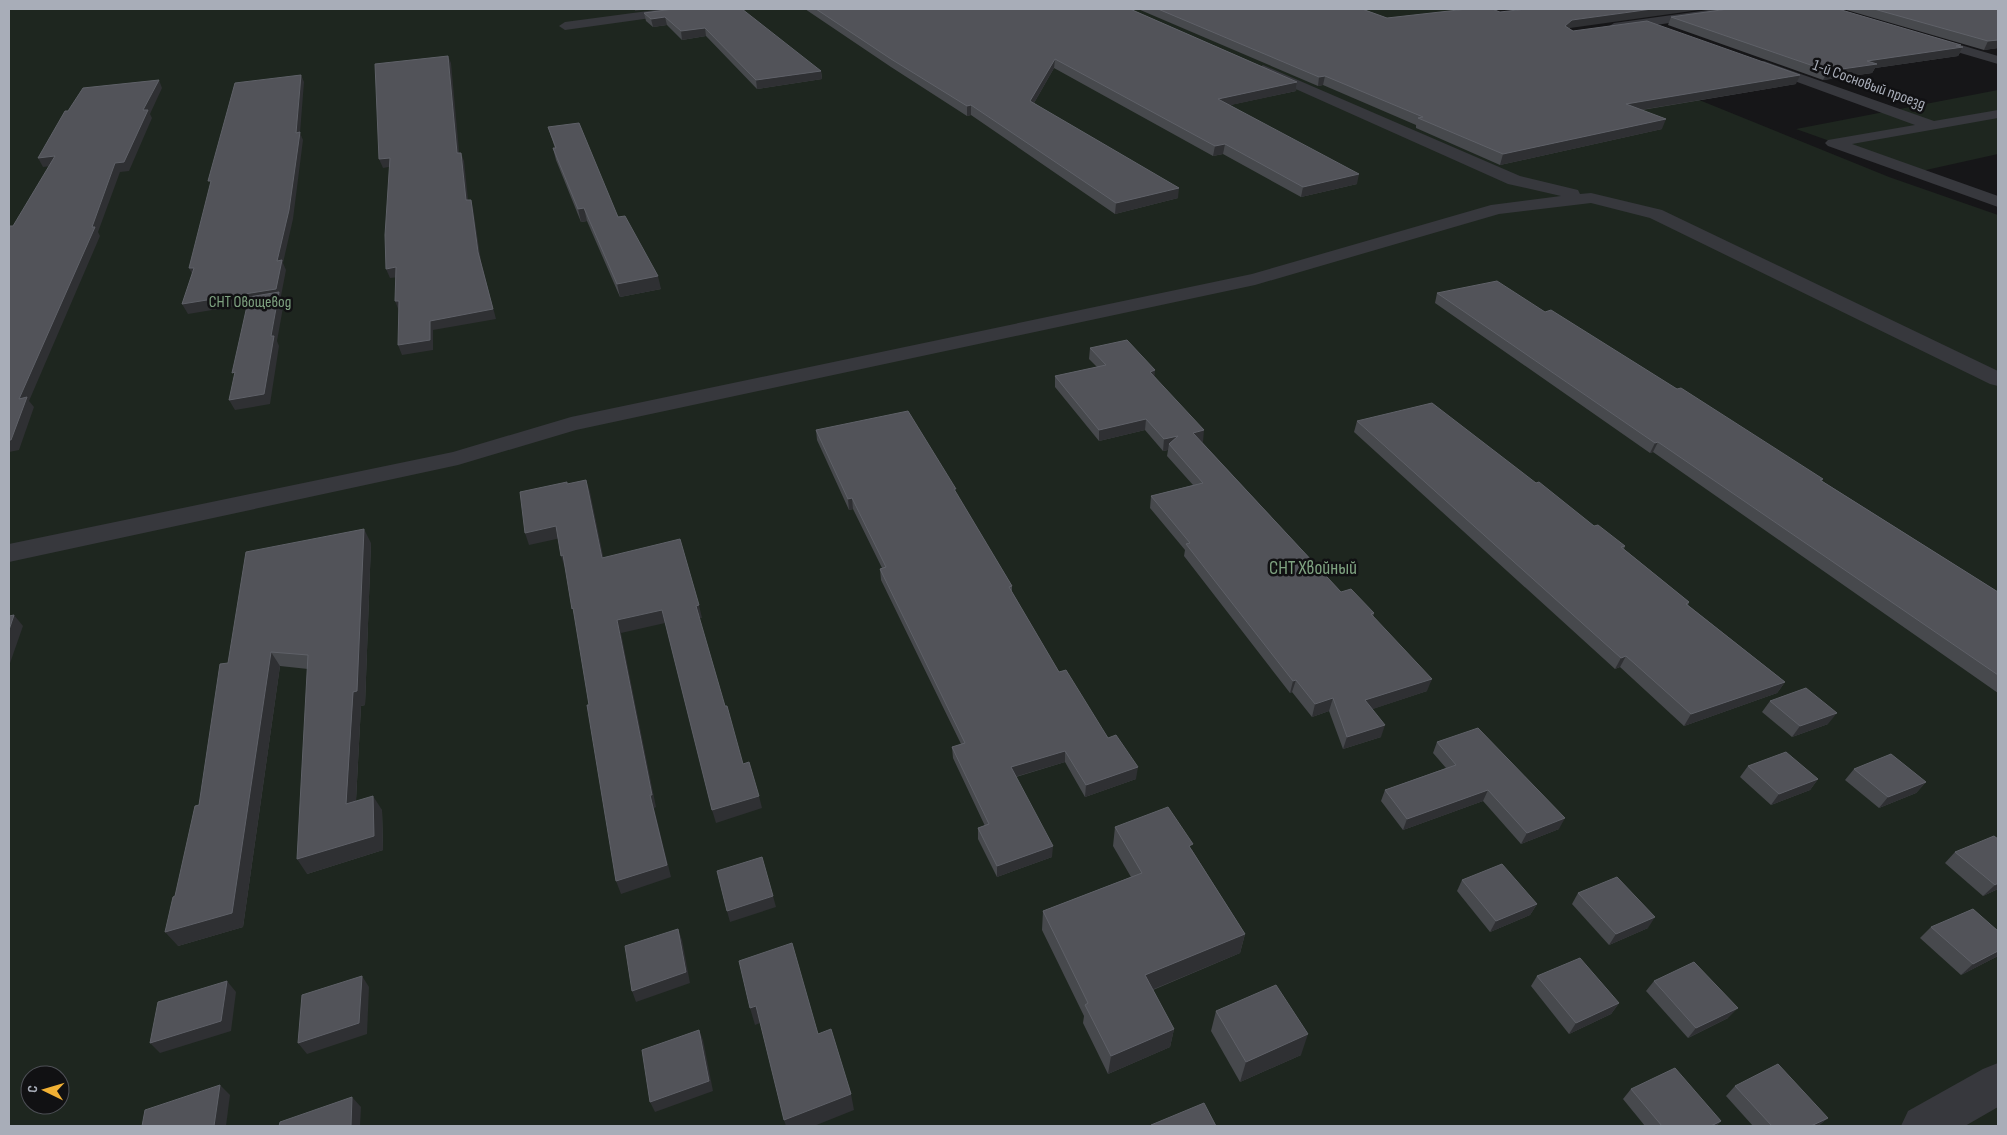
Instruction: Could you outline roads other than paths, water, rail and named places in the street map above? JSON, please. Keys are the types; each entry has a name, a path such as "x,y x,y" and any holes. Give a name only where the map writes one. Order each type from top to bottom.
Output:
{"street":[{"path":"565,26 687,9"},
{"path":"1598,30 1739,9"},
{"path":"1645,23 1673,33"},
{"path":"1916,36 1998,60"},
{"name":"1-й Сосновый проезд","path":"1747,59 1933,126"},
{"path":"1252,64 1514,180 1656,214 1998,379"},
{"path":"1933,126 1998,114"},
{"name":"1-й Сосновый проезд","path":"1933,126 1833,143 1998,202"},
{"path":"9,553 458,458 571,424 1255,279 1497,209 1591,198"},
{"path":"1923,1126 1998,1084"}],"park label":[{"name":"СНТ Овощевод","path":"250,302"},
{"name":"СНТ Хвойный","path":"1313,568"}]}
